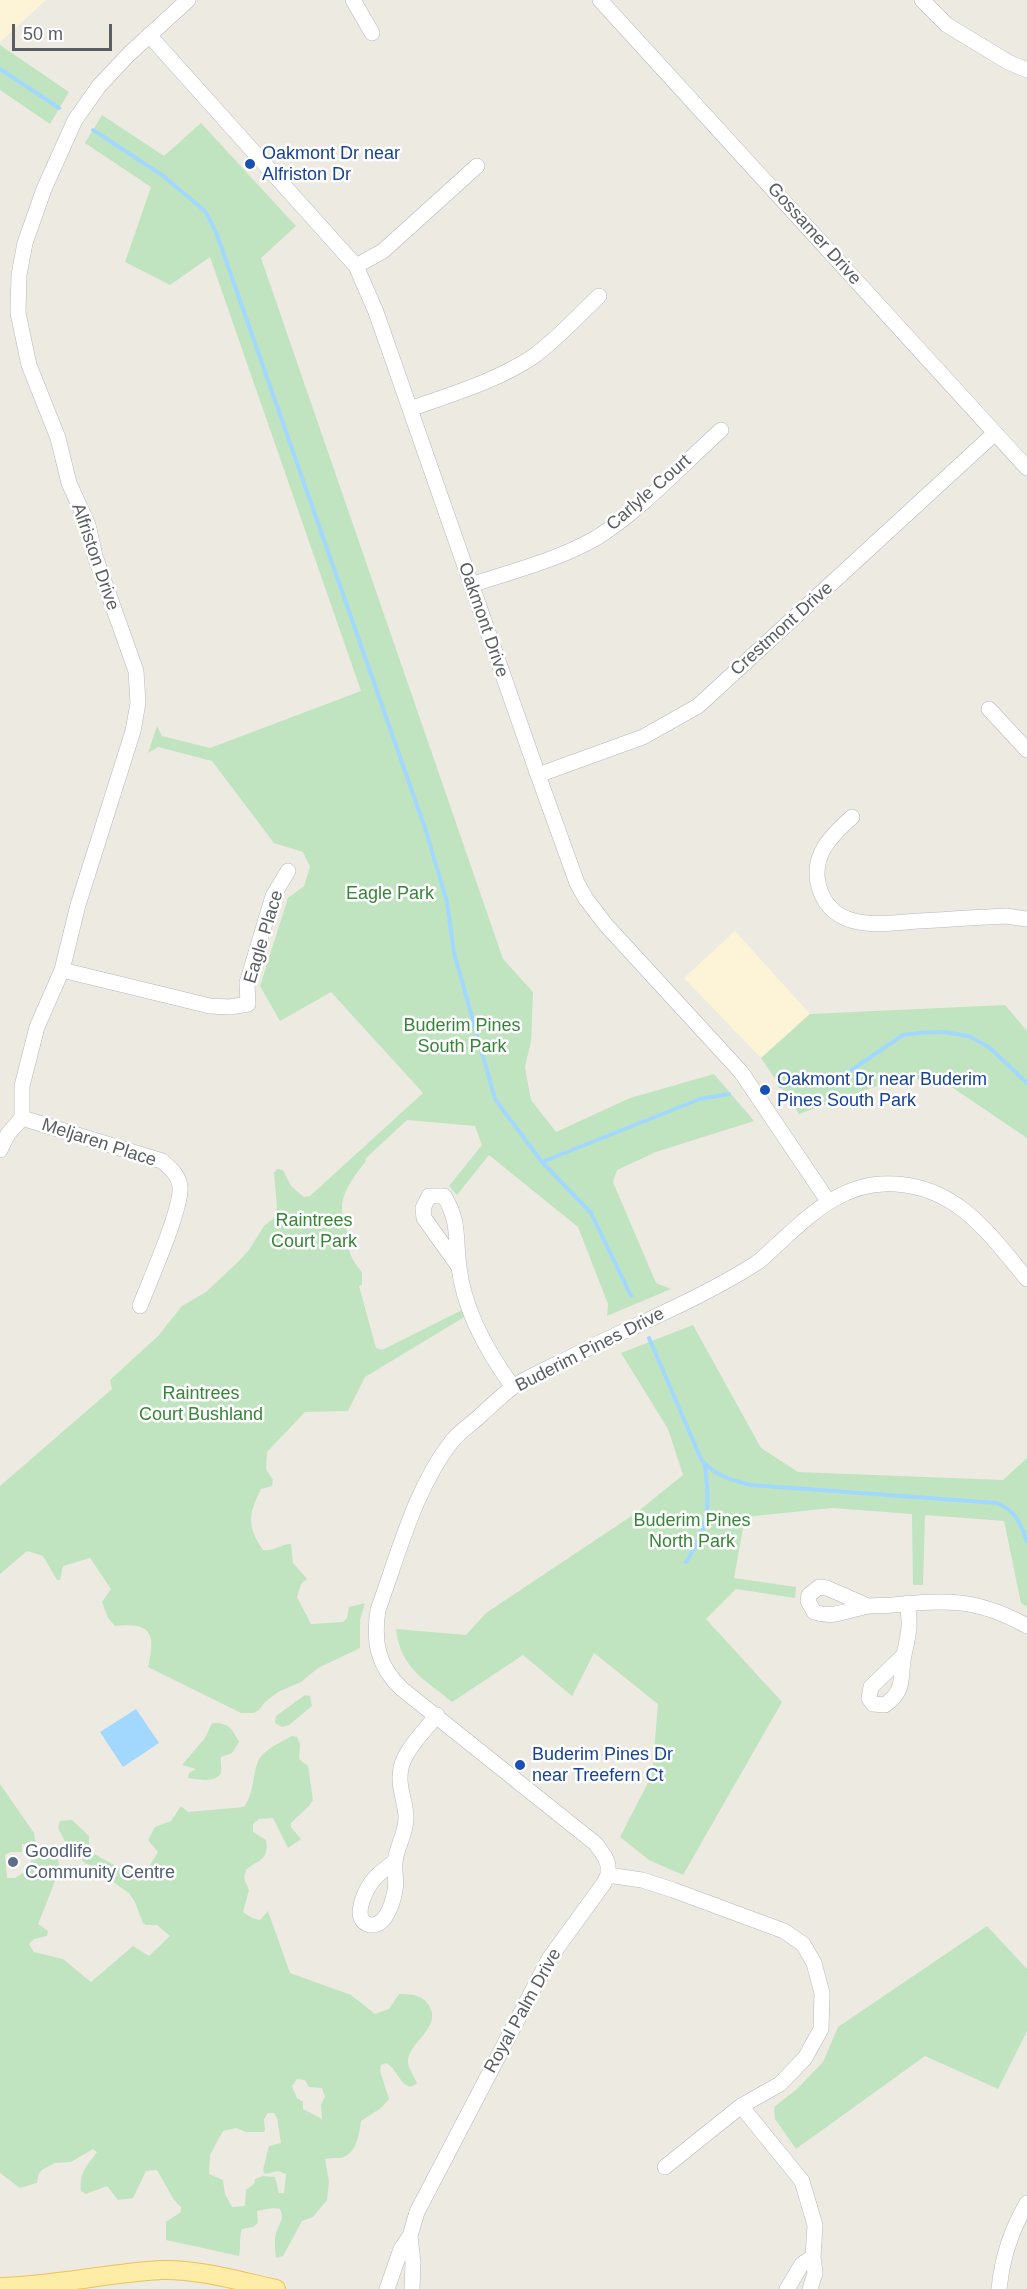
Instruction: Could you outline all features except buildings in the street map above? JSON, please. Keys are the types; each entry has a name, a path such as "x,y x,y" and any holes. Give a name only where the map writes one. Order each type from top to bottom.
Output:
{"main road":[{"path":"0,2287 28,2286 163,2270 204,2274 276,2289"}],"street":[{"name":"Alfriston Drive","path":"22,1118 22,1086 31,1048 37,1027 62,970 78,905 136,718 138,694 136,671 95,556 88,525 72,490 58,438 29,365 18,313 19,275 24,243 66,136 99,86 149,35 188,0"},
{"path":"353,0 372,33"},
{"name":"Gossamer Drive","path":"600,0 1027,468"},
{"path":"922,0 947,25 1008,62 1027,70"},
{"name":"Oakmont Drive","path":"149,35 356,266 372,299 568,861 586,898 606,925 741,1072 828,1201"},
{"path":"356,266 383,251 477,166"},
{"path":"410,409 484,381 522,363 546,346 599,296"},
{"name":"Carlyle Court","path":"471,585 544,561 595,538 624,518 721,430"},
{"name":"Crestmont Drive","path":"538,775 643,737 698,706 995,433"},
{"path":"989,709 1027,750"},
{"path":"852,817 828,839 821,852 817,872 821,892 827,903 845,918 867,925 1006,916 1027,919"},
{"name":"Eagle Place","path":"62,970 210,1006 249,1004 247,983 273,896 288,872"},
{"path":"0,1150 8,1134 22,1118"},
{"name":"Meljaren Place","path":"22,1118 162,1161 174,1171 180,1187 177,1207 140,1306"},
{"name":"Buderim Pines Drive","path":"608,1875 605,1857 596,1844 390,1678 380,1660 374,1631 378,1610 426,1482 453,1440 513,1388 624,1330 701,1296 757,1262 828,1201 851,1190 880,1184 909,1185 933,1192 966,1210 1027,1279"},
{"path":"459,1267 470,1308 485,1344 513,1388"},
{"path":"868,1606 943,1600 989,1607 1027,1626"},
{"path":"904,1655 910,1632 907,1603"},
{"path":"395,1861 406,1817 400,1792 401,1766 413,1745 436,1715"},
{"path":"608,1875 642,1880 784,1931 803,1944 814,1963 822,1993 821,2029 806,2058 780,2084 741,2106 665,2168"},
{"name":"Royal Palm Drive","path":"387,2289 399,2255 410,2236 417,2212 549,1959 608,1875"},
{"path":"741,2106 802,2181 815,2225 813,2257 815,2273 810,2289"},
{"path":"999,2289 1006,2250 1027,2203"},
{"name":"Royal Palm Drive","path":"410,2236 413,2263 411,2289"},
{"path":"787,2289 802,2264 813,2257"}],"shaded area":[{"path":"0,0 46,0 0,42"},
{"path":"735,931 810,1014 761,1058 684,978"}],"green space":[{"path":"0,45 69,92 50,124 0,90"},
{"path":"102,115 164,156 201,123 296,226 261,258 503,959 533,992 531,1041 525,1067 531,1100 556,1132 630,1098 714,1074 754,1121 656,1152 617,1170 613,1182 656,1283 671,1289 607,1316 608,1304 578,1227 489,1155 457,1195 449,1186 482,1145 475,1126 407,1120 365,1159 366,1161 347,1189 342,1210 349,1249 352,1258 362,1272 362,1285 359,1286 376,1348 382,1350 464,1309 466,1316 365,1377 348,1411 305,1412 267,1452 266,1469 273,1480 272,1486 261,1489 252,1513 252,1527 263,1550 291,1544 293,1563 307,1579 301,1584 297,1597 311,1624 343,1622 347,1618 349,1607 365,1603 360,1620 360,1648 318,1668 301,1682 278,1692 253,1713 241,1713 148,1667 151,1638 144,1629 137,1626 115,1626 108,1618 102,1602 111,1589 90,1558 63,1566 60,1580 57,1580 43,1556 27,1551 0,1574 0,1486 112,1389 110,1380 158,1336 182,1306 206,1292 249,1250 264,1226 274,1218 277,1207 274,1173 277,1169 283,1170 291,1186 304,1197 310,1196 423,1093 331,992 280,1021 260,986 288,898 304,886 310,867 303,852 274,843 212,761 158,747 148,753 157,726 162,736 210,748 361,691 210,257 170,285 125,262 151,187 85,143"},
{"path":"1005,1005 1027,1031 1027,1138 953,1088 905,1076 799,1114 761,1058 810,1014"},
{"name":"Buderim Pines North Park","path":"693,1325 761,1448 798,1472 1003,1480 1027,1458 1027,1607 1021,1603 1004,1521 925,1515 923,1585 913,1585 912,1514 832,1508 745,1517 734,1578 796,1587 795,1598 736,1589 706,1619 782,1702 683,1875 649,1860 620,1837 652,1775 658,1704 594,1653 572,1696 523,1655 452,1702 415,1672 408,1663 399,1643 396,1629 466,1635 486,1613 636,1513 683,1475 668,1429 621,1353"},
{"path":"305,1695 310,1696 312,1706 289,1725 282,1727 275,1723 276,1716"},
{"path":"212,1723 229,1727 239,1742 232,1753 221,1757 219,1776 206,1780 188,1778 189,1773 196,1769 182,1765 205,1738"},
{"path":"292,1736 297,1737 300,1744 299,1759 308,1766 313,1800 291,1823 291,1827 301,1839 288,1848 273,1818 259,1819 253,1824 253,1832 266,1840 267,1847 262,1859 246,1870 244,1878 249,1890 243,1912 260,1920 268,1911 290,1973 351,1995 375,2014 389,2009 399,1994 422,1998 432,2012 432,2020 414,2047 408,2061 417,2083 412,2086 404,2084 390,2066 386,2063 381,2065 380,2071 389,2099 381,2108 361,2121 356,2143 350,2153 340,2158 325,2159 329,2182 327,2200 313,2217 302,2221 283,2256 276,2258 275,2239 282,2219 280,2209 257,2211 258,2223 253,2227 242,2229 239,2256 166,2240 166,2222 181,2212 181,2207 174,2200 157,2170 146,2171 133,2198 118,2200 107,2186 86,2194 81,2191 81,2179 84,2170 97,2152 93,2149 71,2162 55,2163 43,2169 39,2173 37,2183 20,2188 0,2173 0,1784 34,1833 36,1845 22,1844 22,1852 11,1852 5,1855 7,1878 15,1878 29,1869 32,1855 50,1852 58,1860 60,1869 38,1924 48,1931 47,1936 34,1939 29,1944 34,1952 63,1959 91,1982 133,1946 149,1956 170,1936 157,1925 143,1923 129,1893 71,1853 58,1828 60,1821 72,1820 89,1836 89,1851 141,1880 158,1852 148,1840 155,1827 171,1821 181,1806 188,1812 244,1807 250,1796 258,1761 268,1749","holes":["297,2079 305,2080 309,2087 322,2088 325,2097 321,2104 322,2119 303,2109 303,2102 297,2098 292,2086","268,2113 274,2113 277,2118 281,2143 269,2146 263,2170 265,2174 278,2171 286,2174 284,2193 279,2193 275,2177 263,2176 255,2179 254,2184 246,2190 245,2206 232,2207 225,2194 223,2180 209,2174 210,2155 223,2131 236,2128 246,2132 264,2132 264,2119"]},
{"path":"987,1926 1027,1969 1027,2031 998,2089 925,2056 796,2149 775,2119 774,2107 797,2089 823,2062 838,2027"}],"water":[{"path":"136,1709 159,1743 123,1767 100,1732"}],"waterway":[{"path":"0,69 59,108"},
{"path":"93,130 162,175 205,211 216,232 426,831 447,902 454,953 495,1099 542,1162 591,1213 631,1296"},
{"path":"780,1086 840,1078 903,1035 944,1032 969,1036 990,1048 1027,1083"},
{"path":"542,1162 700,1099 729,1094"},
{"path":"649,1338 701,1459 718,1473 751,1485 997,1503 1013,1514 1027,1541"},
{"path":"686,1562 704,1526 707,1504 705,1464"}],"place":[{"name":"Oakmont Dr near Alfriston Dr","path":"250,164"},
{"name":"Oakmont Dr near Buderim Pines South Park","path":"765,1090"},
{"name":"Buderim Pines Dr near Treefern Ct","path":"520,1765"},
{"name":"Goodlife Community Centre","path":"13,1862"}],"park label":[{"name":"Eagle Park","path":"390,894"},
{"name":"Buderim Pines South Park","path":"462,1036"},
{"name":"Raintrees Court Park","path":"314,1231"},
{"name":"Raintrees Court Bushland","path":"201,1404"}]}
